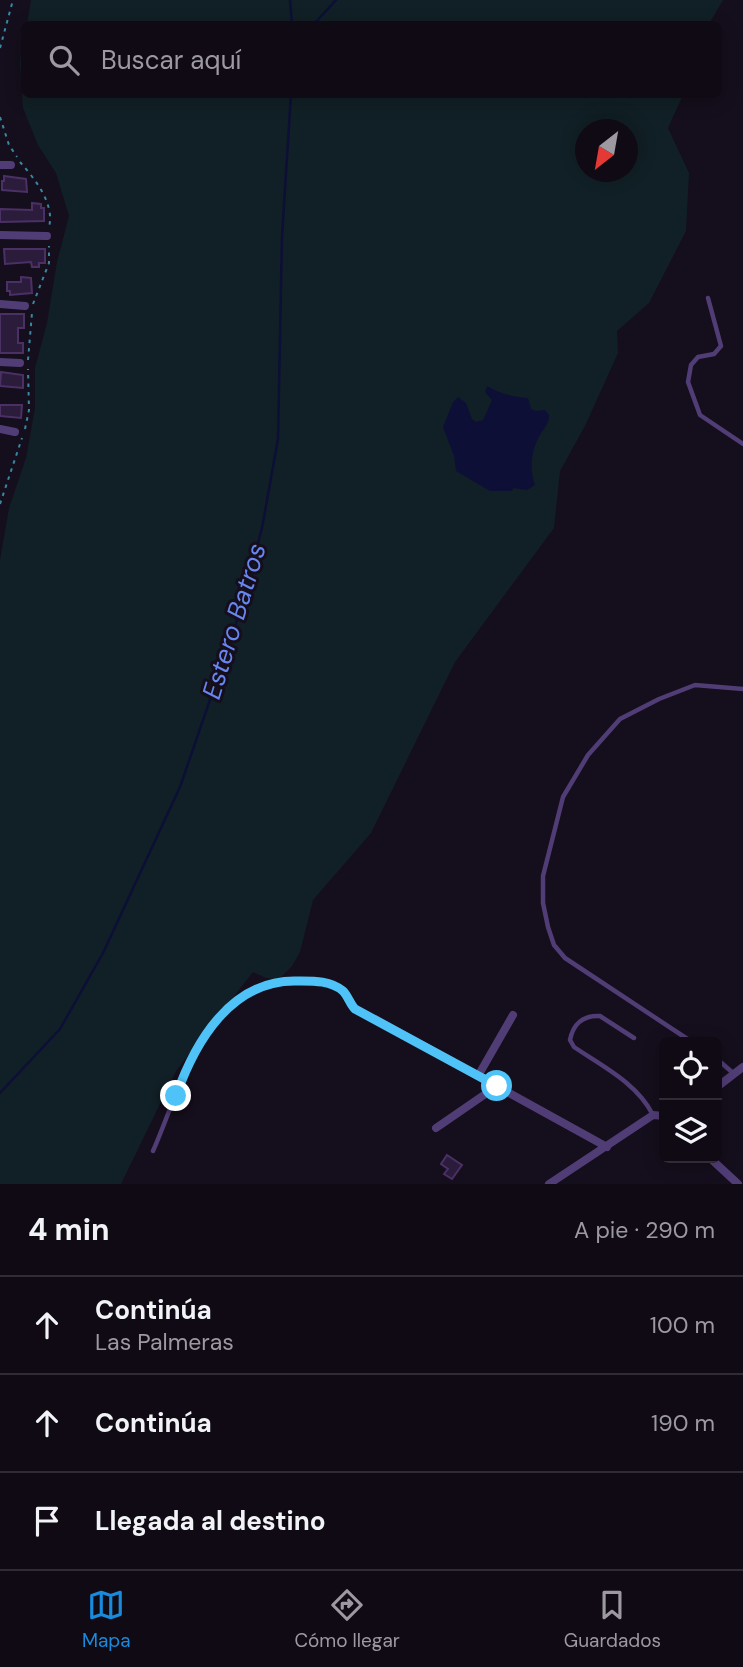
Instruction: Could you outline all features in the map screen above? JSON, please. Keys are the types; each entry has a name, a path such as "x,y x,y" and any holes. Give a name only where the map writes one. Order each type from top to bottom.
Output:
{"street":[{"path":"0,165 11,165"},
{"path":"0,235 47,236"},
{"path":"0,304 25,306"},
{"path":"0,362 20,363"},
{"path":"0,429 15,432"},
{"path":"478,1076 513,1015"},
{"path":"375,1020 607,1147"},
{"path":"722,1083 743,1067"},
{"path":"436,1128 497,1086"},
{"path":"549,1184 653,1115 659,1116"},
{"path":"715,1163 738,1184"}],"lane":[{"path":"708,298 721,346 714,354 698,358 691,365 688,382 699,415 743,444"},
{"path":"684,1037 565,958 554,945 548,926 543,903 542,876 563,797 588,755 620,719 659,699 695,685 743,689"},
{"path":"153,1151 194,1051 219,1018 246,995 265,985 280,982 323,982 345,993 355,1009 375,1020"},
{"path":"634,1038 600,1016 594,1016 579,1022 570,1040 574,1047 632,1087 653,1115"},
{"path":"722,1063 734,1074"}],"path":[{"path":"0,48 12,0"},
{"path":"0,117 9,145 17,159 35,179 52,217 47,236 51,253 33,305 28,353 29,410 17,459 0,504"}],"shaded area":[{"path":"31,0 723,0 711,21 28,21"},
{"path":"22,98 682,98 668,128 689,173 686,231 649,303 617,331 618,353 585,426 560,471 554,528 455,662 371,833 313,900 300,952 292,966 280,978 275,979 253,972 176,1071 121,1184 0,1184 0,560 9,508 26,458 35,408 35,368 69,216 56,173 38,145 23,108"},
{"path":"487,386 507,395 528,398 531,409 545,410 549,415 533,453 532,473 535,485 527,490 513,488 512,491 490,491 456,471 454,456 443,427 453,402 458,397 466,403 472,419 476,422 483,420 492,400 485,392"}],"building":[{"path":"4,176 26,179 27,192 2,190"},
{"path":"32,203 41,204 41,208 44,208 44,221 0,222 0,209 32,210"},
{"path":"4,249 45,249 45,263 39,263 39,267 32,267 31,262 5,264"},
{"path":"21,277 31,278 32,293 10,295 7,282 21,282"},
{"path":"0,314 24,314 24,328 18,328 18,343 23,343 23,353 0,353"},
{"path":"1,372 23,375 23,388 0,386"},
{"path":"0,405 22,405 21,418 0,416"},
{"path":"447,1155 462,1165 452,1179 444,1174 448,1169 441,1164"}],"waterway":[{"name":"Estero Batros","path":"290,0 292,21"},
{"path":"317,21 336,0"},
{"name":"Estero Batros","path":"0,1093 60,1029 103,953 180,787 235,627 262,528 278,439 282,236 291,98"}],"route":[{"path":"176,1096 194,1051 219,1018 237,1001 255,990 265,985 289,981 323,982 339,989 345,993 349,1003 363,1014 497,1086"}]}
